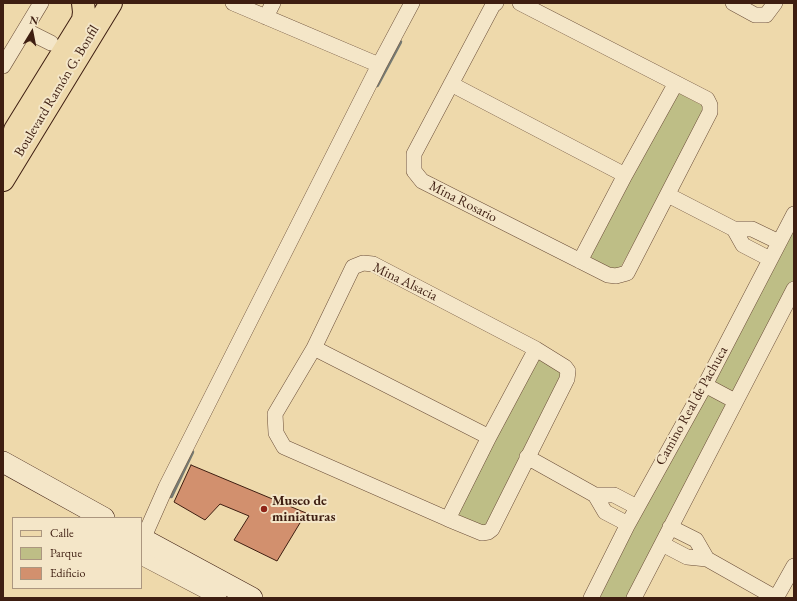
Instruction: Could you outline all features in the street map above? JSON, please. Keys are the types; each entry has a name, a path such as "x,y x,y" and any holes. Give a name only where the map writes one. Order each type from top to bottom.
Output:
{"main road":[{"path":"3,121 75,3"},
{"path":"3,180 14,130 83,20 83,3"},
{"name":"Boulevard Ramón G. Bonfil","path":"3,180 111,3"}],"street":[{"path":"3,66 41,3"},
{"path":"233,3 379,65"},
{"path":"266,17 273,3"},
{"path":"142,545 170,480 379,65 412,3"},
{"name":"Mina Rosario","path":"496,3 493,5 414,154 414,170 422,181 608,275 616,276 627,272 710,112 710,105 706,99 520,3"},
{"path":"733,3 755,15 766,14 775,3"},
{"path":"25,30 51,43"},
{"path":"580,261 625,174 676,83"},
{"path":"451,84 625,174"},
{"path":"668,195 734,229 752,229 779,242"},
{"name":"Camino Real de Pachuca","path":"591,598 628,524 705,385 794,214"},
{"path":"734,229 743,245 770,259"},
{"name":"Mina Alsacia","path":"363,263 373,264 536,349 565,366 568,371 567,379 492,529 488,532 482,533 448,519 284,447 276,433 275,414 314,348 354,268 363,263"},
{"path":"634,598 792,296"},
{"path":"314,348 489,437"},
{"path":"448,519 489,437 536,349"},
{"path":"705,385 736,401"},
{"path":"527,457 595,495 614,495 637,507"},
{"path":"3,462 102,517"},
{"path":"54,490 88,517"},
{"path":"595,495 605,512 628,524"},
{"path":"670,527 696,540 707,559"},
{"path":"662,544 687,556 707,559 776,598 794,566"},
{"path":"142,545 218,598"},
{"path":"142,545 252,598"}],"green space":[{"path":"677,92 705,107 617,274 588,258"},
{"path":"794,214 794,289 634,598 591,598"},
{"path":"537,356 565,374 486,528 454,514"}],"building":[{"name":"Museo de miniaturas","path":"191,465 306,513 277,561 234,540 249,516 220,504 205,520 174,502"}],"waterway":[{"path":"377,85 400,42"},
{"path":"171,496 192,452"}],"place":[{"name":"Museo de miniaturas","path":"264,509"}]}
